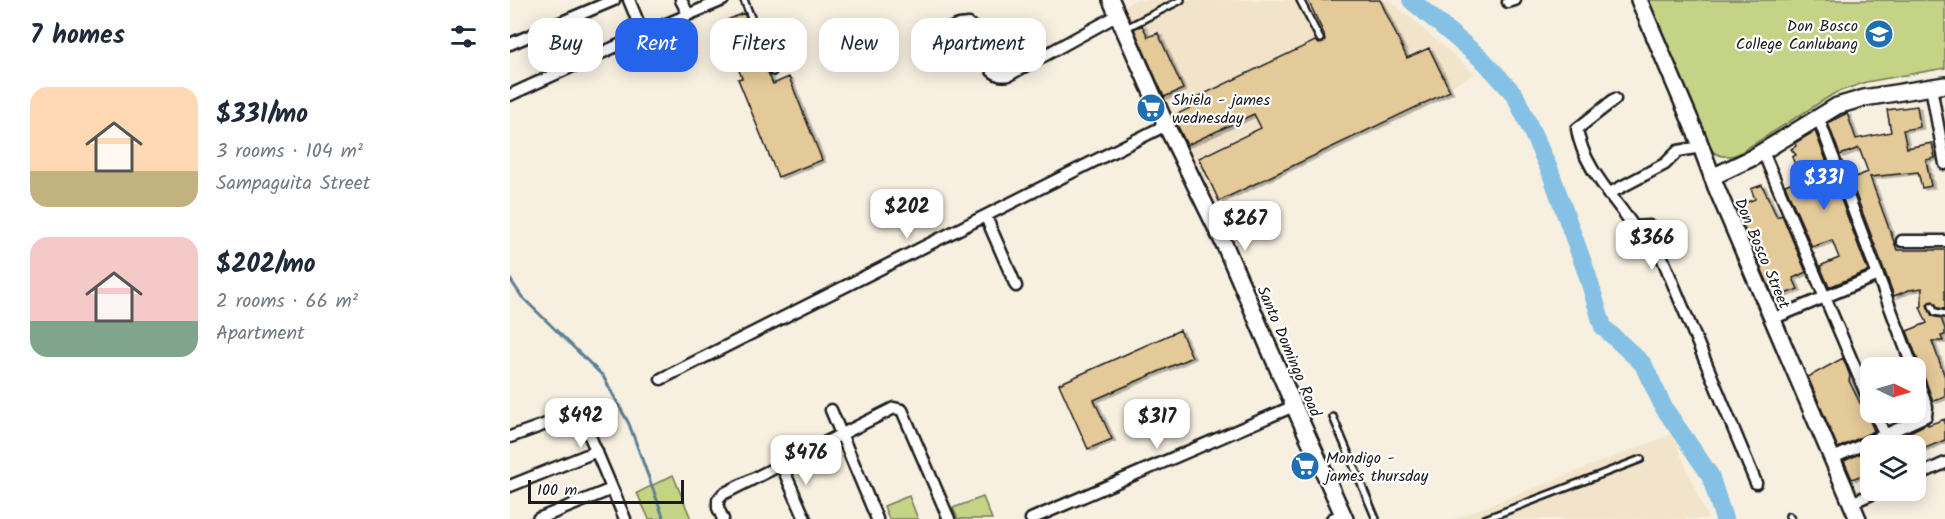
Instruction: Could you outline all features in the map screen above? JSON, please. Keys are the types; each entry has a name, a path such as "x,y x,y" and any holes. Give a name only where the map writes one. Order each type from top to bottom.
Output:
{"street":[{"path":"510,44 614,0"},
{"path":"629,0 637,18"},
{"path":"681,0 688,14"},
{"path":"679,18 723,0"},
{"name":"Santo Domingo Road","path":"1111,0 1166,125 1226,248 1340,517"},
{"name":"Don Bosco Street","path":"1639,0 1854,514"},
{"path":"1046,57 1121,22"},
{"path":"510,95 615,47"},
{"path":"993,72 1001,76 1015,72"},
{"path":"1712,177 1763,152 1837,106 1858,99 1938,86 1945,164"},
{"path":"1615,99 1577,129 1580,146 1608,194 1634,227 1649,226 1756,483"},
{"path":"1818,117 1909,357"},
{"path":"661,378 1166,125"},
{"path":"1608,194 1665,164 1678,151 1701,147"},
{"path":"1763,152 1860,380"},
{"path":"986,217 1016,286"},
{"path":"1902,241 1945,241"},
{"path":"1772,319 1878,275"},
{"path":"1031,519 1294,406"},
{"path":"723,519 718,508 718,500 723,494 894,408 902,410 949,519"},
{"path":"831,410 877,519"},
{"path":"511,436 578,413 582,415 625,519"},
{"path":"1887,435 1913,423"},
{"path":"1831,459 1860,447"},
{"path":"510,486 597,451"},
{"path":"1926,472 1945,463"},
{"path":"781,464 805,519"},
{"path":"538,519 612,489"},
{"path":"1854,514 1869,501"}],"lane":[{"path":"744,0 751,18"},
{"path":"1121,22 1181,0"},
{"path":"1300,0 1320,39"},
{"path":"1932,306 1935,312 1945,314"},
{"path":"1333,417 1376,519"},
{"path":"1485,519 1641,459"}],"shaded area":[{"path":"1135,0 1390,0 1475,74 1213,208 1122,8"},
{"path":"1672,434 1708,519 1454,519"}],"green space":[{"path":"1647,0 1945,0 1945,68 1866,82 1835,93 1738,154 1720,156 1706,145"},
{"path":"673,475 691,519 649,519 637,493"},
{"path":"909,496 918,519 889,519 884,506"},
{"path":"983,497 992,519 958,519 953,508"}],"building":[{"path":"1308,0 1380,0 1407,58 1429,48 1450,91 1219,201 1199,158 1261,128 1254,114 1187,145 1173,116 1190,108 1187,102 1315,41 1319,44 1323,43 1324,34"},
{"path":"744,13 746,18 732,18"},
{"path":"1142,25 1148,37 1158,33 1183,89 1164,97 1134,29"},
{"path":"740,72 768,72 773,84 789,77 822,160 778,177 738,79 742,78"},
{"path":"1917,106 1920,127 1903,130 1907,148 1932,143 1935,158 1926,160 1931,186 1922,188 1918,172 1870,177 1897,250 1945,250 1945,309 1938,308 1933,301 1927,305 1932,316 1941,318 1945,329 1945,335 1941,336 1943,341 1932,341 1945,377 1945,397 1933,401 1926,382 1926,357 1917,357 1907,331 1927,323 1920,307 1922,306 1922,288 1894,296 1850,179 1868,172 1859,148 1840,155 1828,123 1847,113 1856,139 1891,132 1887,110"},
{"path":"1815,131 1868,271 1829,287 1820,266 1839,258 1832,240 1812,247 1785,185 1801,179 1792,157 1796,155 1791,149 1796,146 1795,143"},
{"path":"1762,185 1777,217 1782,215 1806,272 1793,278 1798,289 1774,298 1735,207 1755,199 1751,189"},
{"path":"1180,330 1192,357 1094,400 1112,439 1088,449 1059,384"},
{"path":"1843,358 1850,376 1849,381 1860,403 1860,423 1871,423 1874,431 1860,435 1860,438 1838,448 1808,377"},
{"path":"1945,419 1945,440 1926,448 1926,435 1909,435 1908,433 1928,423 1928,425"},
{"path":"1860,454 1860,476 1852,479 1844,461"}],"waterway":[{"path":"1411,0 1484,61 1515,95 1550,171 1587,274 1603,327 1643,364 1664,408 1710,475 1724,519"},
{"path":"510,279 522,297 603,376 629,424 664,519"}],"place":[{"name":"Don Bosco College Canlubang","path":"1879,34"},
{"name":"Shiela - james wednesday","path":"1151,108"},
{"name":"Mondigo - james thursday","path":"1305,466"}]}
